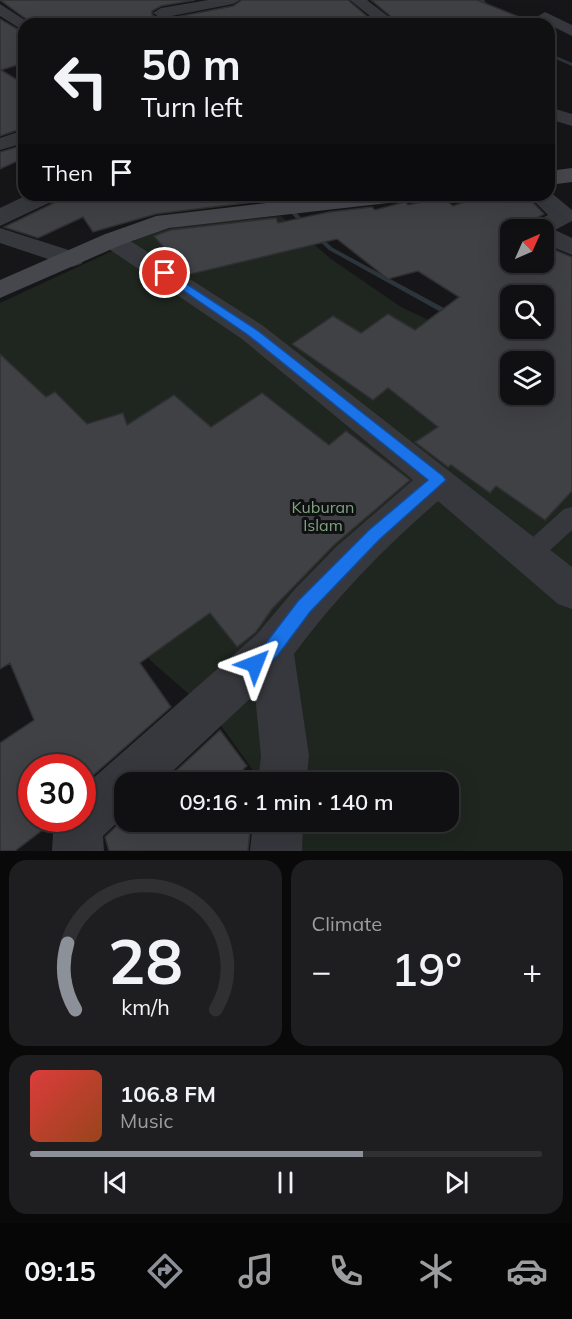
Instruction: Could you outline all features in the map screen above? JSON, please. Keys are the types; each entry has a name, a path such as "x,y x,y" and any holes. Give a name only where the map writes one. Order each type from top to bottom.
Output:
{"street":[{"path":"169,18 154,9 233,0"},
{"path":"357,0 382,18"},
{"path":"0,9 18,22"},
{"path":"555,22 572,31"},
{"path":"555,115 572,120"},
{"path":"1,144 18,138"},
{"path":"555,177 572,175"},
{"path":"0,219 32,201"},
{"path":"0,290 112,240 165,221 329,201"},
{"path":"547,201 564,216 554,221"},
{"path":"0,235 72,259"},
{"path":"554,239 572,248"},
{"path":"112,240 252,332 438,480 572,591"},
{"path":"78,851 78,834 84,820 272,649 304,606 374,535 438,480"},
{"path":"272,649 285,756 283,772"},
{"path":"276,851 277,832"}],"lane":[{"path":"529,555 572,516"}],"green space":[{"name":"Kuburan Islam","path":"281,216 331,259 401,307 483,346 504,351 500,351 500,405 554,405 554,363 572,367 572,851 285,851 279,832 459,832 459,772 254,772 214,716 151,661 102,589 0,426 0,303 138,239 191,224"}],"building":[{"path":"0,0 195,0 161,6 152,11 152,15 157,18 25,18"},
{"path":"242,0 348,0 369,18 171,18 233,6"},
{"path":"371,0 477,0 522,18 393,18"},
{"path":"0,19 18,30 18,65 1,70 18,80 18,130 0,136"},
{"path":"18,147 18,161 0,169 0,152"},
{"path":"262,201 156,214 93,232 83,217 38,238 4,227 56,202"},
{"path":"428,201 447,201 453,206 468,201 532,201 544,214 535,219 500,219 500,273 554,273 554,250 572,257 572,491 545,520 496,486 490,493 451,465 448,467 415,442 438,427 388,388 373,400 292,344 333,316 361,333 388,314 415,330 459,297 418,271 388,279 337,239 187,275 154,236 170,230 276,218 278,223 329,212 372,207 375,210 405,202 408,205"},
{"path":"0,354 46,397 55,392 87,424 123,413 127,425 174,395 211,427 262,393 329,445 346,431 410,480 334,545 272,609 256,632 237,647 210,613 140,663 171,707 96,773 96,754 18,754 18,832 40,832 15,851 0,851 0,743 34,720 10,663 0,669"},
{"path":"220,730 247,766 240,772 175,772"},
{"path":"114,828 114,832 250,832 248,851 109,851 105,837"}],"waterway":[{"path":"482,0 497,18"},
{"path":"0,54 18,63"},
{"path":"555,57 572,65"},
{"path":"283,201 306,226"},
{"path":"316,235 331,249 451,314"}],"route":[{"path":"165,273 252,332 438,480 374,535 304,606 272,649 255,664"}]}
